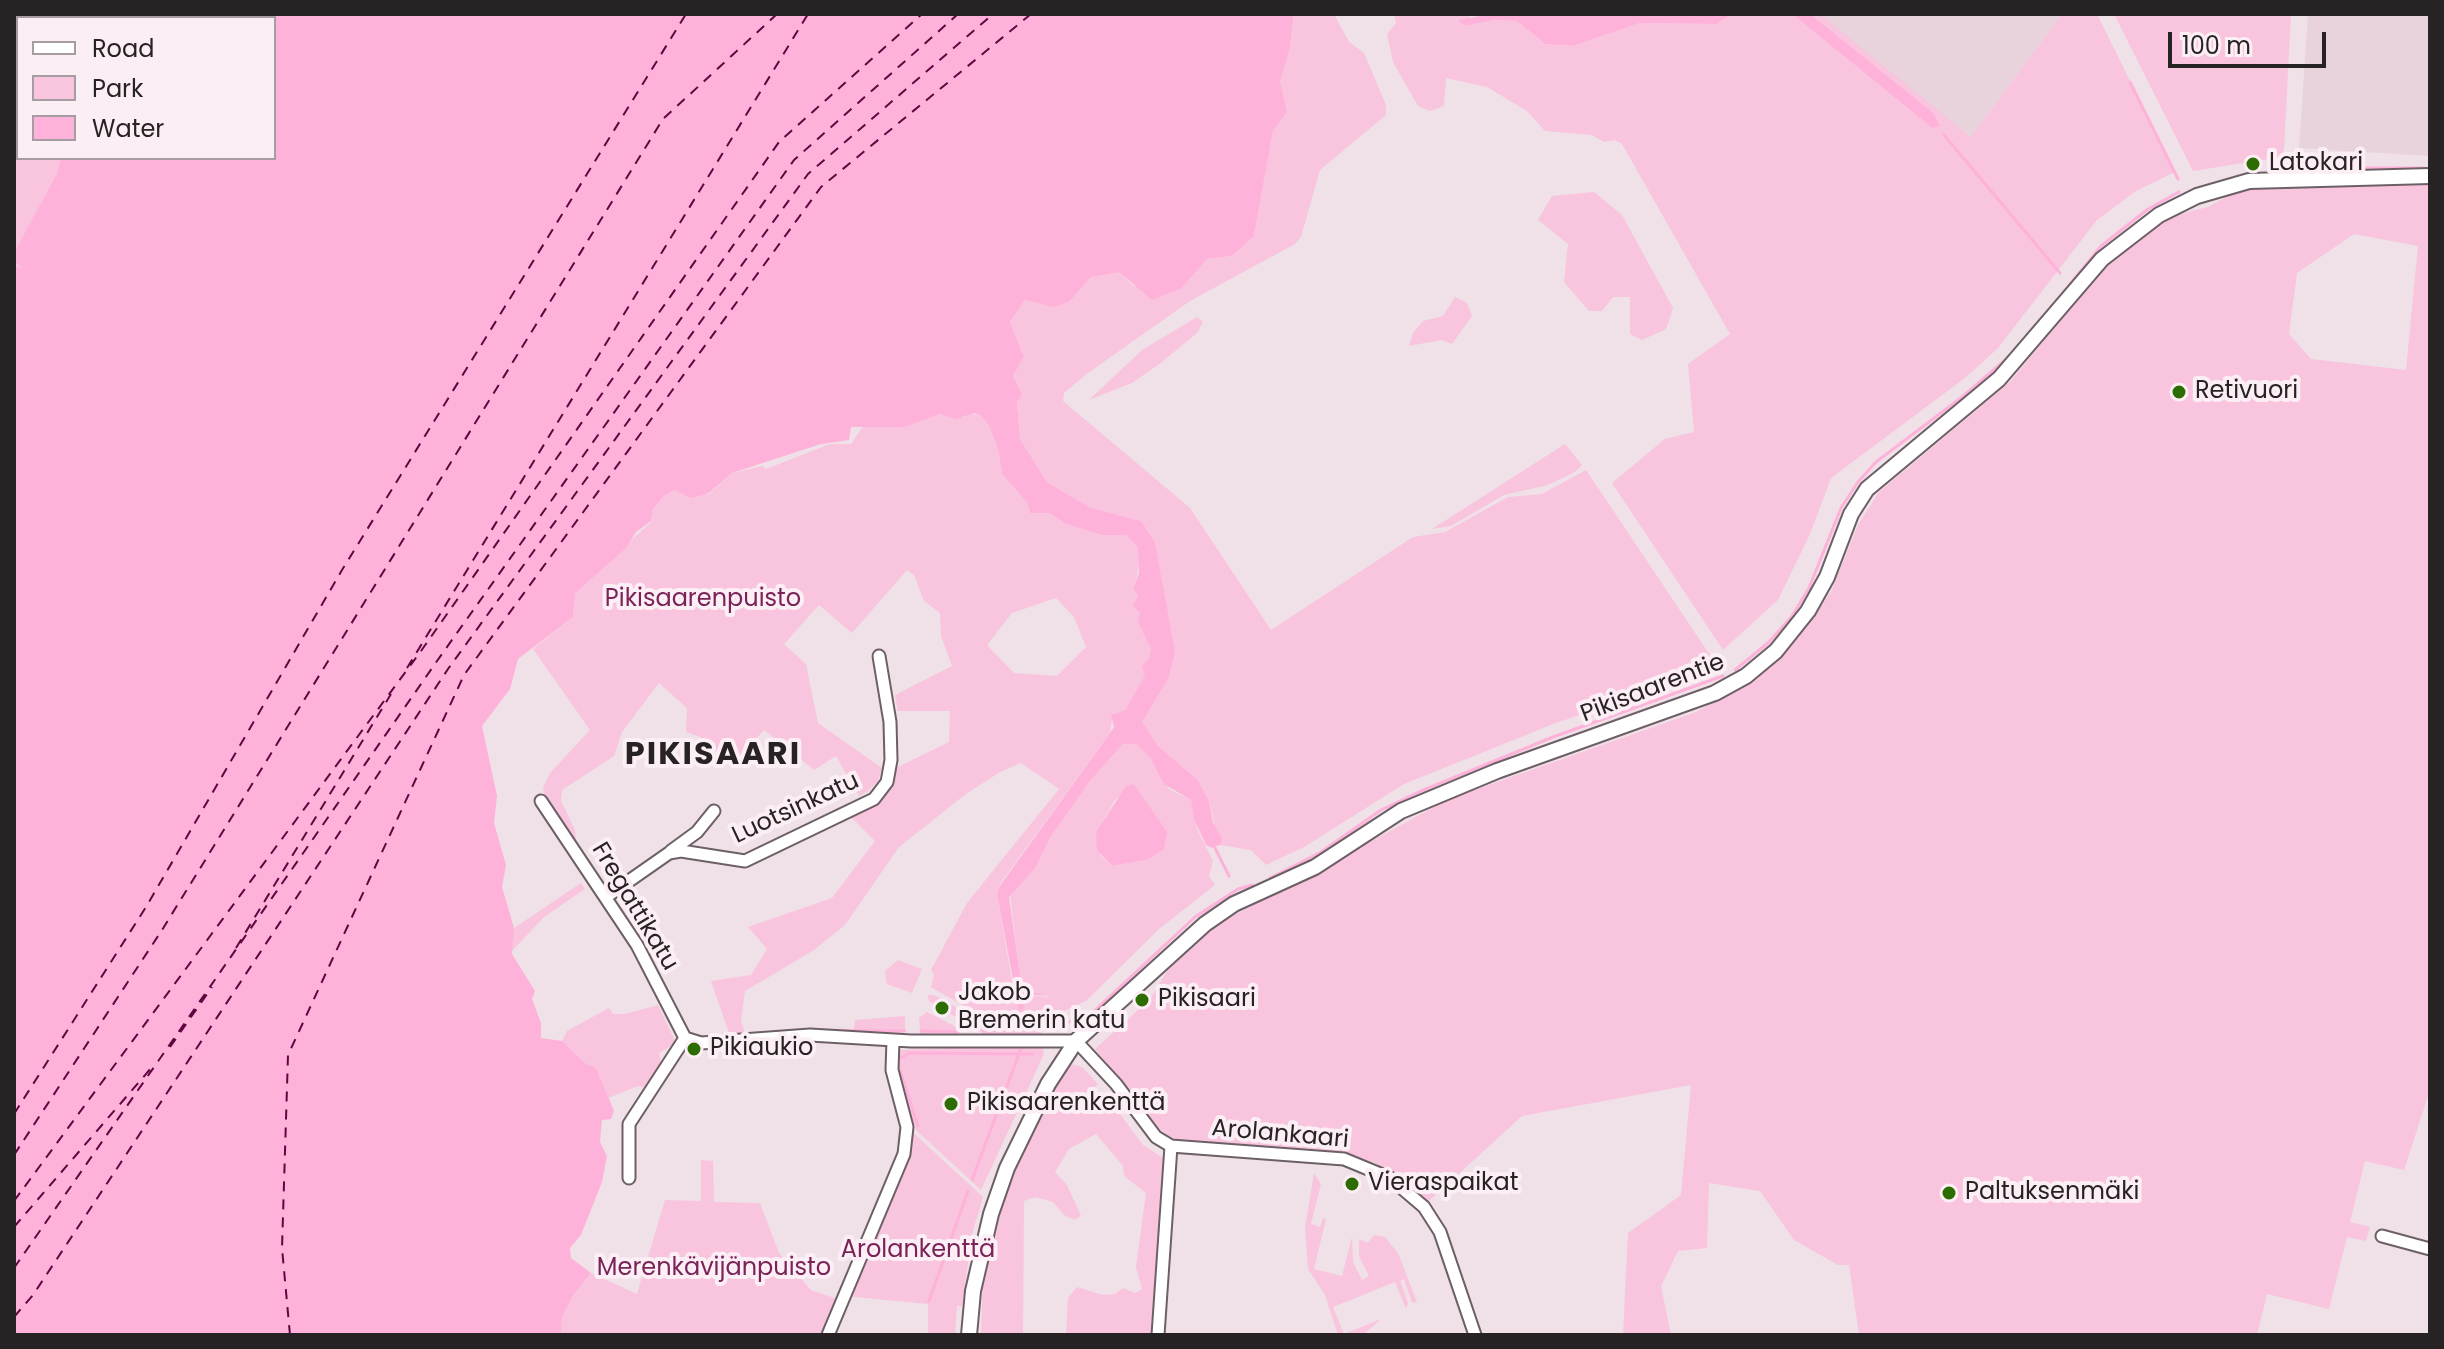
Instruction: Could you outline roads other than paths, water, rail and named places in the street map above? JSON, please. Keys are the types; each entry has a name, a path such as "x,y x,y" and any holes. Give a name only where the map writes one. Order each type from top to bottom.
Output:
{"street":[{"name":"Pikisaarentie","path":"969,1335 983,1242 1007,1168 1048,1084 1076,1041 1222,912 1315,867 1377,824 1497,771 1715,693 1760,665 1792,635 1808,611 1827,577 1851,514 1867,489 1999,379 2102,259 2138,228 2197,196 2249,181 2430,176"},
{"name":"Luotsinkatu","path":"669,853 681,851 745,861 874,799 887,782 891,760 890,722 879,656"},
{"name":"Fregattikatu","path":"541,801 637,945 685,1038"},
{"path":"606,897 688,841 714,811"},
{"path":"629,1178 629,1124 685,1038 701,1043 785,1035 893,1040 1076,1041 1116,1084 1156,1137 1171,1146 1158,1335"},
{"path":"828,1335 904,1154 907,1127 892,1070 893,1040"},
{"name":"Arolankaari","path":"1171,1146 1344,1159 1390,1178 1424,1207 1440,1232 1475,1335"},
{"path":"2382,1236 2430,1249"}],"water":[{"path":"1294,14 1290,48 1280,81 1287,112 1273,131 1254,236 1232,256 1207,259 1182,288 1152,300 1119,272 1091,277 1070,301 1054,307 1025,300 1010,322 1024,357 1013,376 1022,394 1017,402 1020,439 1047,482 1091,508 1141,521 1155,543 1175,652 1168,679 1142,722 1157,745 1198,780 1222,839 1220,845 1212,848 1206,845 1194,819 1191,800 1164,784 1150,757 1136,744 1123,744 1090,781 1050,838 1036,867 1009,897 1022,990 1052,996 1022,994 1024,1008 1019,1012 997,894 1114,727 1111,715 1125,710 1145,675 1142,666 1149,659 1151,649 1138,622 1140,613 1132,606 1138,596 1133,589 1139,573 1138,548 1126,535 1102,535 1066,524 1049,513 1030,513 1027,502 1002,474 998,449 989,426 974,413 956,419 940,414 905,427 851,427 849,440 821,444 732,473 709,493 691,498 675,490 664,496 653,509 651,521 636,532 626,548 575,593 573,617 518,659 510,689 482,726 497,796 494,823 506,865 502,887 514,928 512,954 535,991 532,999 541,1023 541,1038 562,1041 585,1063 596,1068 614,1111 611,1119 602,1120 600,1142 607,1156 602,1182 581,1235 570,1248 571,1258 591,1273 572,1297 562,1318 561,1335 14,1335 14,267 23,268 14,261 14,253 58,172 61,160 276,160 276,16 86,16"},
{"path":"1490,14 1732,14 1717,24 1640,23 1573,46 1545,44 1517,21 1494,20 1466,26 1458,20"},
{"path":"1792,14 1810,14 1933,113 1940,126 1932,128"},
{"path":"1134,784 1167,832 1164,849 1147,860 1112,866 1097,850 1096,832 1126,786"}],"waterway":[{"path":"2130,82 2178,179"},
{"path":"1944,135 2060,273"},
{"path":"2301,168 2425,168"},
{"path":"2045,315 2101,246 2148,209 2179,192"},
{"path":"1735,670 1769,642 1792,616 1809,588 1841,508 1858,482 1876,462 1962,397 2012,354"},
{"path":"1270,878 1321,852 1381,810 1421,791 1553,737 1723,676"},
{"path":"1215,848 1229,876"},
{"path":"1092,1013 1195,917 1238,889 1252,885"},
{"path":"1058,1025 1083,1017"},
{"path":"984,1031 1043,1028"},
{"path":"799,1030 905,1031"},
{"path":"921,1031 957,1032"},
{"path":"972,1180 1022,1046"},
{"path":"901,1058 909,1053 1033,1054"},
{"path":"899,1068 918,1126"},
{"path":"929,1301 968,1191"}],"place":[{"name":"Latokari","path":"2253,164"},
{"name":"Retivuori","path":"2179,392"},
{"name":"Pikisaari","path":"1142,1000"},
{"name":"Jakob Bremerin katu","path":"942,1008"},
{"name":"Pikiaukio","path":"694,1049"},
{"name":"Pikisaarenkenttä","path":"951,1104"},
{"name":"Vieraspaikat","path":"1352,1184"},
{"name":"Paltuksenmäki","path":"1949,1193"}],"district":[{"name":"PIKISAARI","path":"713,756"}],"park label":[{"name":"Pikisaarenpuisto","path":"703,600"},
{"name":"Arolankenttä","path":"918,1251"},
{"name":"Merenkävijänpuisto","path":"714,1269"}]}
